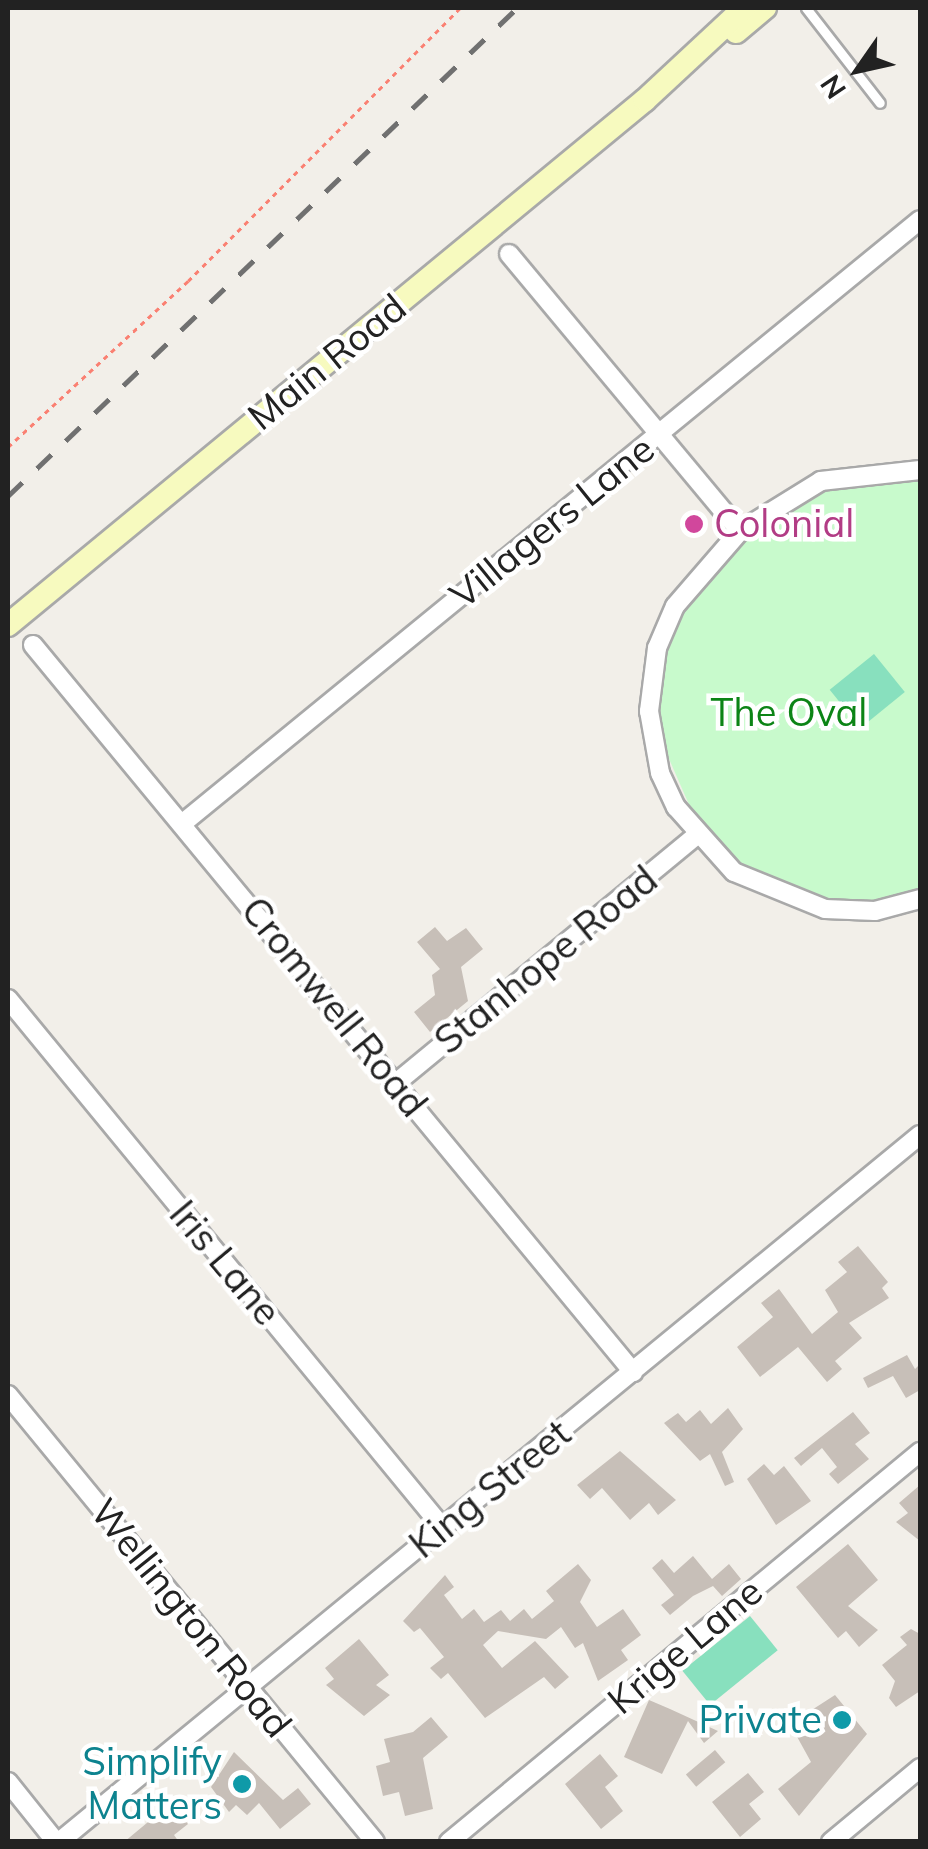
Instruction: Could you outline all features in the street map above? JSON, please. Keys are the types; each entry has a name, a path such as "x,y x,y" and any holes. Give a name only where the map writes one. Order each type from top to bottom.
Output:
{"main road":[{"name":"Main Road","path":"646,100 744,8"},
{"name":"Main Road","path":"8,625 646,100 764,8"}],"street":[{"name":"Villagers Lane","path":"183,823 920,220"},
{"path":"509,254 740,531"},
{"path":"920,470 821,481 740,531 675,606 650,682 660,774 696,836 734,872 790,900 860,912 920,900"},
{"name":"Cromwell Road","path":"33,645 633,1372"},
{"name":"Stanhope Road","path":"396,1083 696,836"},
{"name":"Iris Lane","path":"8,999 443,1528"},
{"name":"King Street","path":"57,1842 920,1135"},
{"name":"Wellington Road","path":"8,1395 375,1842"},
{"name":"Krige Lane","path":"449,1842 920,1452"},
{"path":"831,1842 920,1768"},
{"path":"8,1782 57,1842"}],"lane":[{"path":"806,8 880,103"}],"path":[{"path":"8,446 188,282 460,8"}],"green space":[{"name":"The Oval","path":"920,474 920,899 834,906 738,866 701,832 659,736 656,691 666,638 745,528 844,477"},
{"path":"874,654 905,692 861,728 830,690"},
{"path":"750,1616 778,1650 710,1705 682,1671"}],"building":[{"path":"435,927 447,941 466,928 483,949 461,967 468,1001 430,1032 414,1012 435,995 432,975 440,969 417,942"},
{"path":"858,1246 888,1282 882,1288 889,1298 849,1323 862,1338 835,1361 842,1369 827,1382 798,1347 760,1377 737,1347 773,1317 761,1303 779,1289 812,1334 838,1312 825,1290 847,1272 838,1262"},
{"path":"907,1355 915,1369 920,1364 920,1390 906,1398 893,1376 868,1388 863,1378"},
{"path":"728,1408 743,1429 722,1452 734,1482 725,1486 710,1454 700,1461 664,1423 678,1413 686,1422 700,1410 711,1424"},
{"path":"853,1412 870,1433 855,1444 869,1459 838,1484 829,1474 837,1467 822,1448 801,1466 794,1458"},
{"path":"620,1451 676,1500 658,1515 649,1503 630,1520 602,1488 590,1499 577,1485"},
{"path":"764,1464 774,1475 784,1466 811,1501 776,1525 747,1479"},
{"path":"920,1485 920,1541 896,1522 908,1513 899,1503"},
{"path":"848,1544 878,1580 848,1606 878,1630 859,1647 846,1631 838,1638 796,1587"},
{"path":"693,1556 712,1579 729,1564 741,1579 722,1596 713,1586 670,1615 661,1605 674,1595 652,1568 662,1559 674,1573"},
{"path":"578,1564 591,1580 580,1602 597,1627 623,1609 641,1635 621,1650 628,1660 598,1681 583,1643 575,1648 561,1627 546,1639 498,1631 483,1645 502,1668 535,1641 569,1677 555,1689 544,1677 485,1718 448,1673 441,1679 430,1668 444,1657 420,1628 414,1632 403,1621 445,1575 454,1587 444,1595 462,1619 474,1609 484,1622 501,1610 510,1621 524,1609 532,1619 554,1601 546,1591"},
{"path":"911,1629 920,1634 920,1691 896,1707 889,1698 895,1681 882,1665 907,1645 900,1637"},
{"path":"359,1639 389,1675 376,1685 390,1695 364,1716 326,1685 334,1679 325,1668"},
{"path":"835,1695 867,1734 799,1816 778,1789 811,1762 790,1724"},
{"path":"649,1700 718,1731 704,1743 688,1721 662,1774 624,1757"},
{"path":"431,1717 448,1737 423,1758 433,1809 405,1816 399,1792 383,1796 376,1766 390,1762 384,1739 413,1732"},
{"path":"715,1750 725,1762 696,1787 686,1774"},
{"path":"234,1752 283,1800 298,1788 311,1804 280,1829 259,1803 247,1815 236,1805 229,1812 211,1787"},
{"path":"600,1754 618,1776 605,1787 623,1811 601,1829 565,1784"},
{"path":"748,1773 764,1792 749,1804 761,1819 740,1837 712,1802"},
{"path":"171,1803 188,1824 174,1835 179,1842 124,1842"}],"railway":[{"path":"8,496 517,8"}],"place":[{"name":"Colonial","path":"694,524"},
{"name":"Private","path":"842,1720"},
{"name":"Simplify Matters","path":"242,1784"}]}
